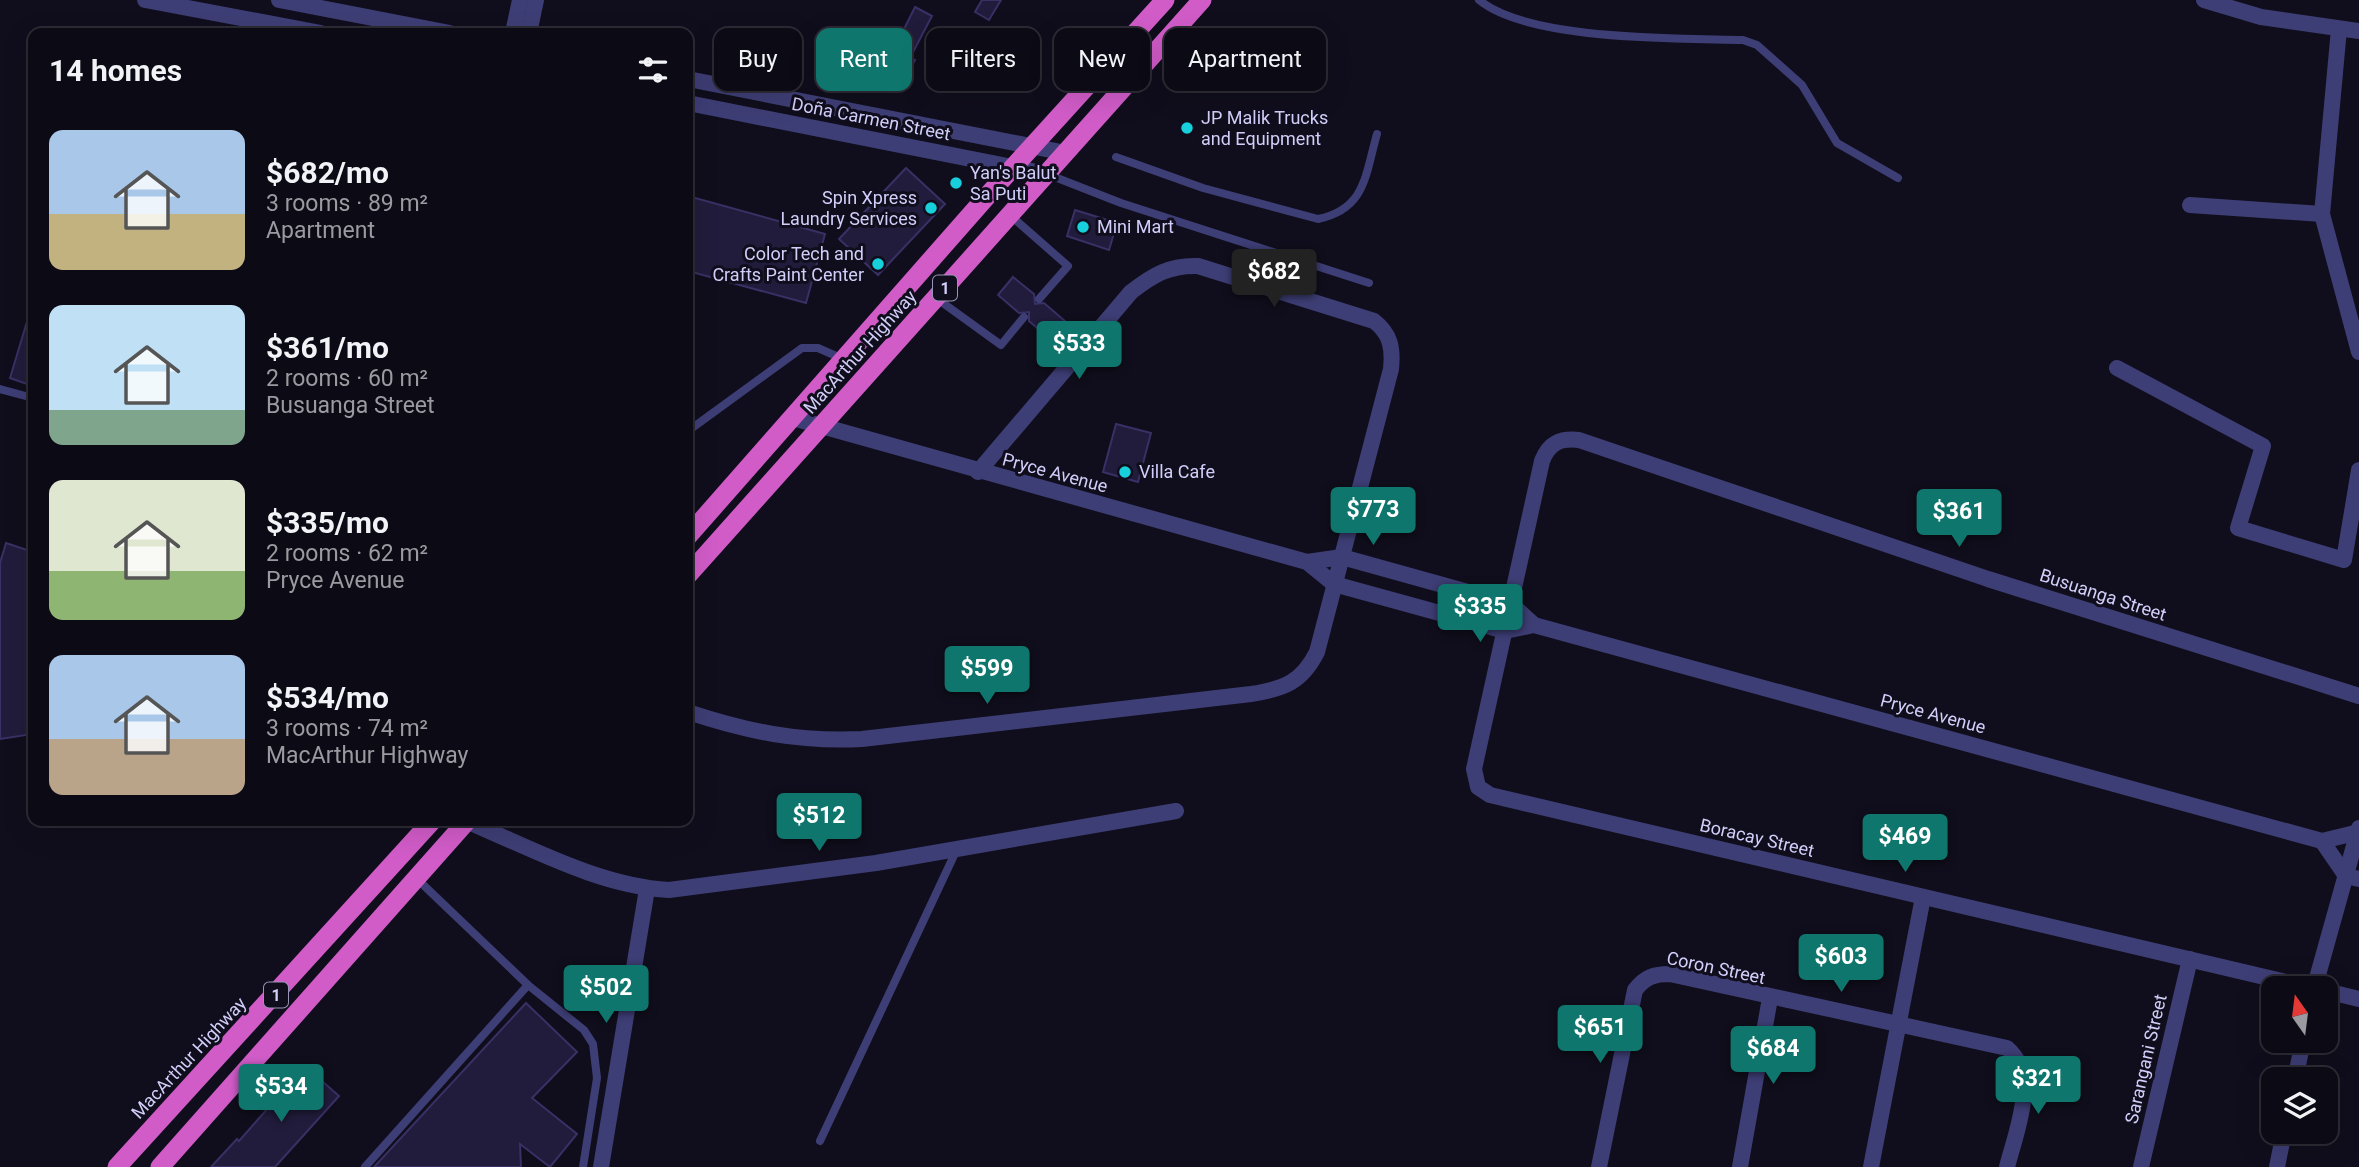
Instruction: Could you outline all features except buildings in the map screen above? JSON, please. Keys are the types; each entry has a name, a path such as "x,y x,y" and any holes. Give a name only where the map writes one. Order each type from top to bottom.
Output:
{"highway":[{"name":"MacArthur Highway","path":"693,531 1014,166 1165,0"},
{"name":"MacArthur Highway","path":"693,569 1202,0"},
{"name":"MacArthur Highway","path":"117,1167 427,826"},
{"name":"1","path":"160,1167 462,826"}],"street":[{"path":"148,0 294,28"},
{"path":"279,0 424,28"},
{"path":"514,28 520,0"},
{"path":"530,28 536,0"},
{"path":"2204,0 2261,17 2359,31"},
{"path":"2339,29 2322,214 2359,352"},
{"name":"Doña Carmen Street","path":"693,80 1066,153"},
{"name":"Doña Carmen Street","path":"693,104 1047,174"},
{"path":"2190,205 2322,214"},
{"path":"693,713 769,735 815,741 862,739 1271,691 1288,686 1310,666 1317,652 1391,369 1390,340 1383,328 1374,321 1198,265 1179,265 1162,270 1131,292 978,472"},
{"path":"2118,368 2263,446 2238,528 2344,560 2359,470"},
{"name":"Pryce Avenue","path":"793,418 1307,562 1342,557 1511,604 1534,625"},
{"name":"Busuanga Street","path":"1511,604 1542,461 1550,447 1558,441 1579,440 1988,579 2359,696"},
{"name":"Pryce Avenue","path":"1307,562 1334,584 1505,631 1534,625 2322,841 2359,831"},
{"path":"1505,631 1511,604"},
{"name":"Boracay Street","path":"1505,631 1475,769 1478,787 1490,795 2261,976"},
{"path":"478,826 603,877 648,889 669,890 732,883 958,848 1176,811"},
{"path":"2319,976 2352,878 2359,831"},
{"path":"2322,841 2352,878"},
{"path":"601,1167 648,889"},
{"path":"1871,1167 1923,897"},
{"name":"Sarangani Street","path":"2141,1167 2190,960"},
{"name":"Coron Street","path":"1599,1167 1631,1003 1642,980 1656,974 1670,974 1770,998 1997,1044 2016,1056 2021,1065 2022,1102 2007,1167"},
{"path":"2338,994 2359,999"},
{"path":"1740,1167 1770,998"},
{"path":"2277,1167 2282,1144"}],"lane":[{"path":"1479,0 1507,17 1532,25 1580,32 1743,40 1757,45 1802,85 1837,143 1898,178"},
{"path":"1116,157 1203,188 1318,219 1335,215 1352,205 1362,188 1377,134"},
{"path":"1047,174 1121,203 1369,283"},
{"path":"1011,215 1068,266 1039,299"},
{"path":"936,298 1001,345 1024,317"},
{"path":"693,427 802,348 818,348 843,359"},
{"path":"0,388 28,396"},
{"path":"820,1141 958,848"},
{"path":"416,878 528,985 584,1030 593,1044 597,1078 583,1167"},
{"path":"365,1167 528,985"}],"place":[{"name":"JP Malik Trucks and Equipment","path":"1187,128"},
{"name":"Yan's Balut Sa Puti","path":"956,183"},
{"name":"Spin Xpress Laundry Services","path":"931,208"},
{"name":"Mini Mart","path":"1083,227"},
{"name":"Color Tech and Crafts Paint Center","path":"878,264"},
{"name":"Villa Cafe","path":"1125,472"}]}
